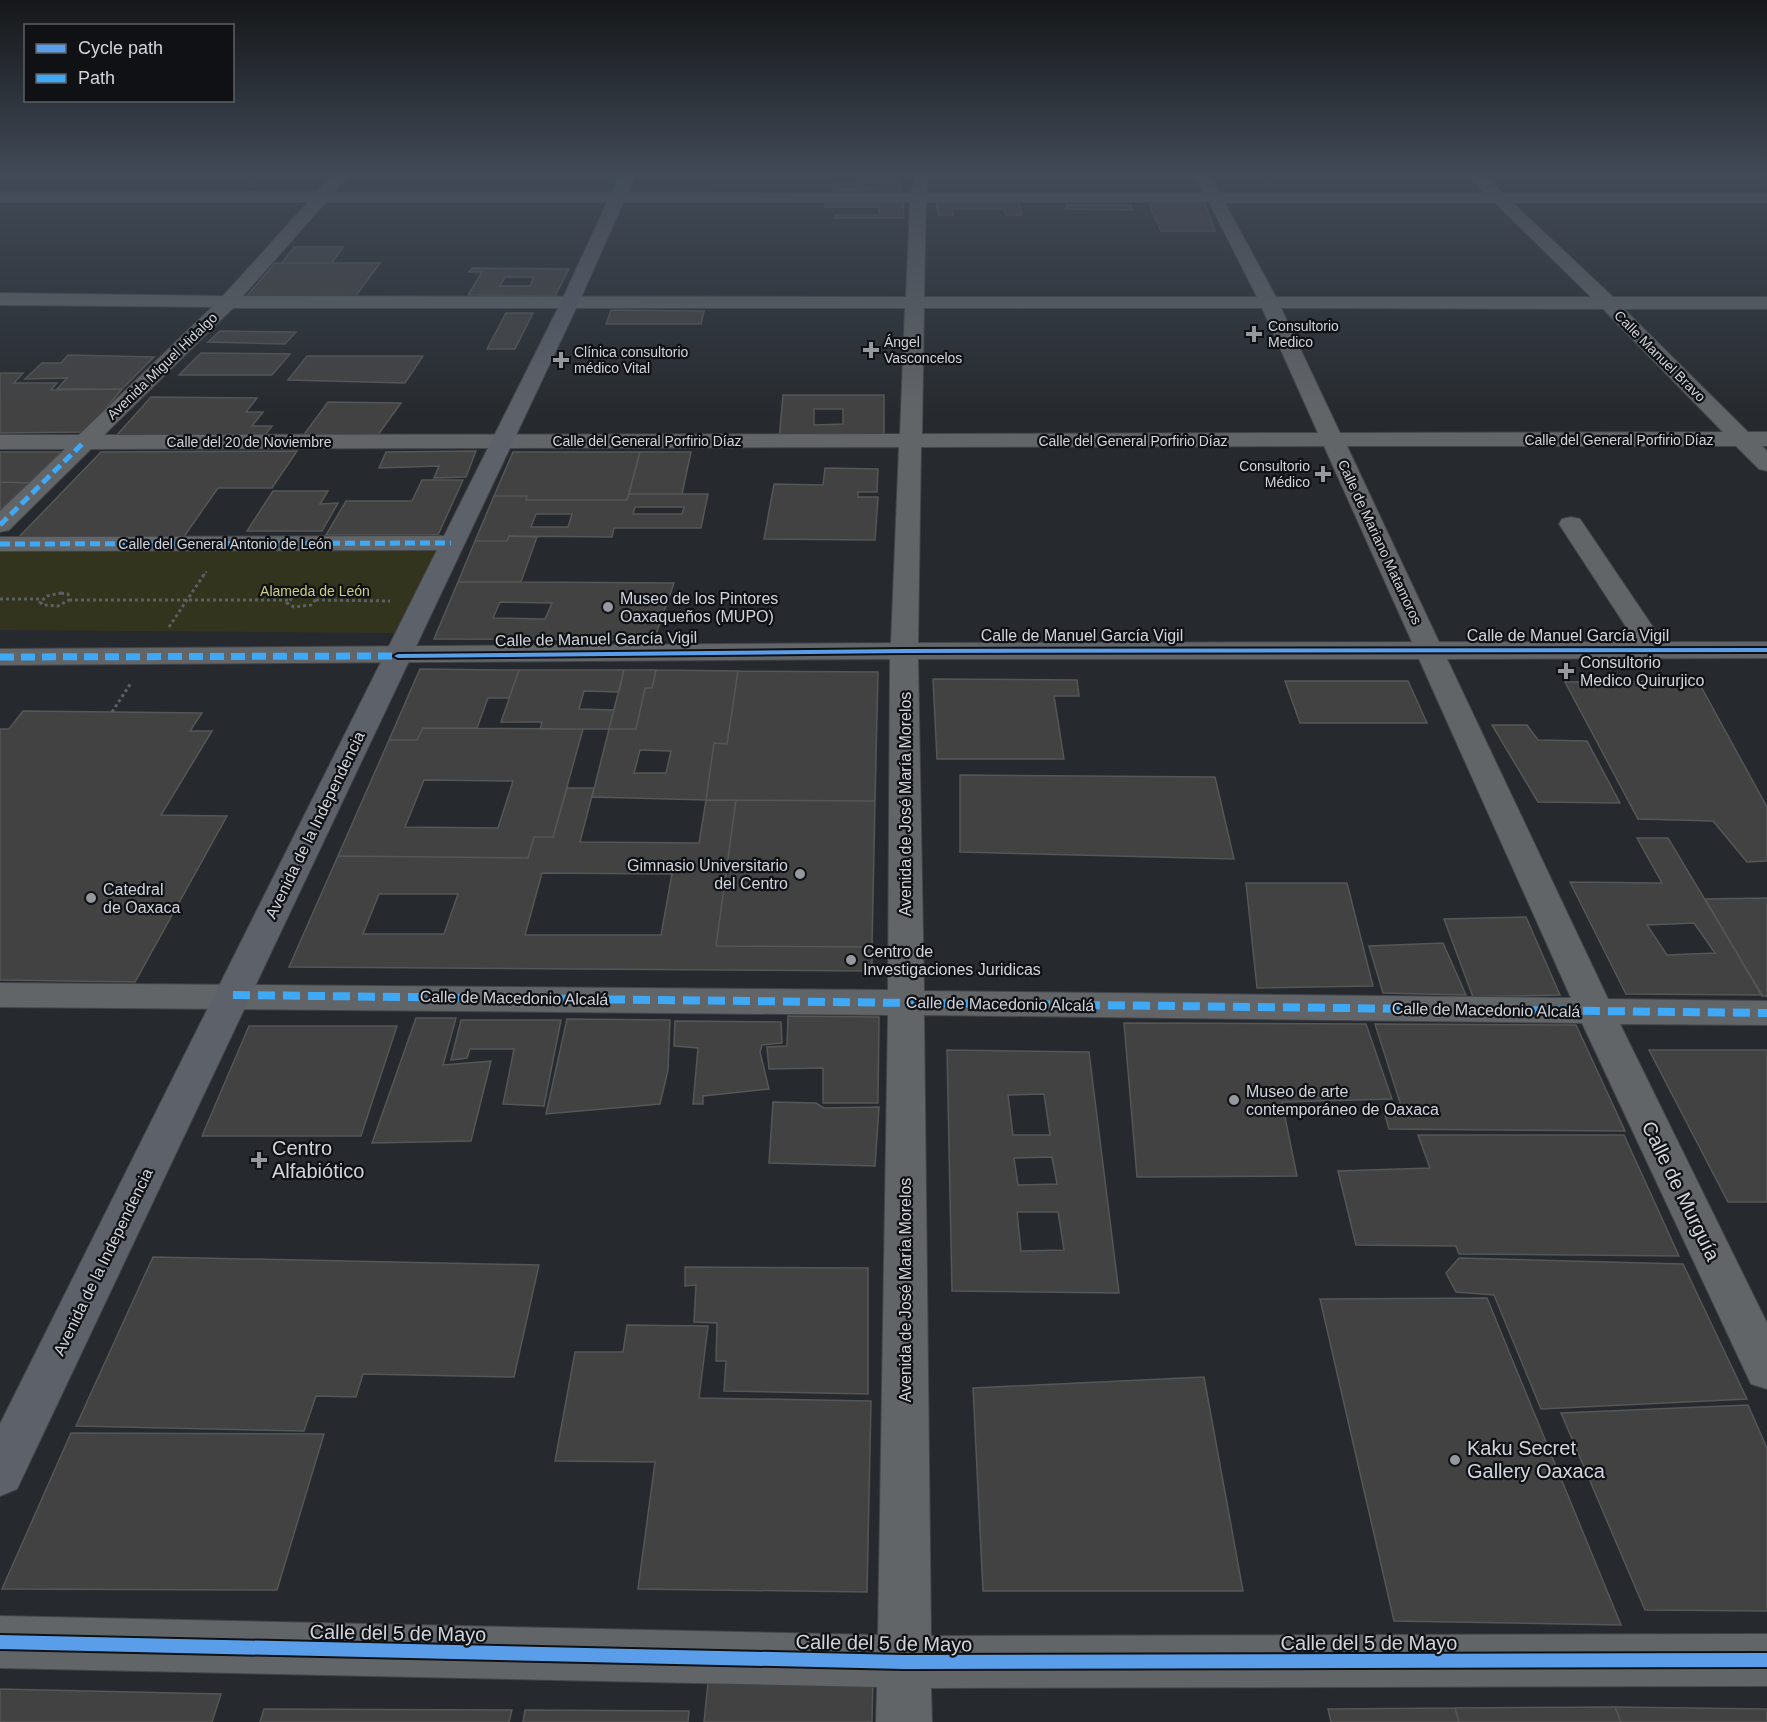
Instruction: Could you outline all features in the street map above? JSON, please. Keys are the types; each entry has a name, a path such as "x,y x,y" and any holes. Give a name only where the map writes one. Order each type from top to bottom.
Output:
{"main road":[{"name":"Avenida de la Independencia","path":"0,1474 592,254"}],"street":[{"name":"Avenida Miguel Hidalgo","path":"0,525 228,302 271,254"},
{"name":"Avenida de José María Morelos","path":"904,1722 906,1003 904,651 913,441 916,254"},
{"name":"Calle de Mariano Matamoros","path":"1244,254 1269,302 1596,1011"},
{"name":"Calle Manuel Bravo","path":"1558,254 1767,464"},
{"path":"0,299 228,302 571,300 1767,303"},
{"name":"Calle del General Porfirio Díaz","path":"500,440 1767,439"},
{"name":"Calle del 20 de Noviembre","path":"0,442 500,440"},
{"path":"1571,524 1654,650"},
{"name":"Calle del General Antonio de León","path":"0,544 451,543"},
{"name":"Calle de Manuel García Vigil","path":"0,657 904,651 1767,650"},
{"name":"Calle de Macedonio Alcalá","path":"0,995 233,995 1767,1013"},
{"name":"Calle de Murguía","path":"1596,1011 1767,1370"},
{"name":"Calle del 5 de Mayo","path":"0,1642 904,1662 1767,1660"}],"path":[{"path":"0,599 41,600 61,593 68,594 69,600"},
{"path":"41,600 43,605 52,606 69,600 288,600 303,594 312,595 316,600"},
{"path":"288,600 290,606 298,608 311,605 316,600 424,601"}],"green space":[{"name":"Alameda de León","path":"4,548 437,551 397,633 0,630 0,552"}],"building":[{"path":"288,254 338,254 332,263 282,263"},
{"path":"275,263 380,263 355,297 246,297"},
{"path":"472,268 569,269 555,296 468,295 482,272 469,272","holes":["505,277 534,277 530,286 500,286"]},
{"path":"611,310 704,311 701,324 606,324"},
{"path":"506,313 533,313 515,349 487,349"},
{"path":"220,331 296,332 285,344 208,342"},
{"path":"201,353 290,354 272,375 179,375"},
{"path":"68,355 154,357 122,389 57,389 67,378 25,379 42,363 61,363"},
{"path":"307,356 423,356 405,383 288,380"},
{"path":"0,373 23,373 14,383 57,383 51,390 122,389 86,432 0,433"},
{"path":"783,395 884,395 884,439 779,440","holes":["814,409 843,409 843,424 814,425"]},
{"path":"151,397 257,398 246,412 263,412 252,426 272,426 264,436 116,436"},
{"path":"328,402 401,403 375,439 300,440"},
{"path":"297,451 272,488 218,488 183,538 17,539 101,452"},
{"path":"476,451 466,477 434,478 439,466 379,468 386,452"},
{"path":"0,452 61,452 29,483 0,482"},
{"path":"513,452 640,452 627,500 526,500 527,496 494,496"},
{"path":"640,452 691,452 682,494 629,494"},
{"path":"825,468 878,469 877,492 858,492 858,497 878,497 875,540 764,539 774,484 823,485"},
{"path":"422,480 463,480 438,535 326,535 346,501 412,501"},
{"path":"0,482 29,483 0,510"},
{"path":"273,491 328,491 320,504 338,503 322,531 247,531"},
{"path":"629,494 708,494 701,528 614,528 612,537 509,536 507,541 475,541 494,496 527,496 526,500 627,500","holes":["635,507 684,507 682,514 633,514","536,514 572,514 568,527 531,527"]},
{"path":"509,536 537,537 521,582 458,582 475,541 507,541"},
{"name":"Museo de los Pintores Oaxaqueños (MUPO)","path":"458,582 674,583 654,640 434,639","holes":["500,602 552,603 545,619 493,618"]},
{"path":"420,669 519,670 509,698 488,698 477,728 423,728 417,740 389,740"},
{"path":"519,670 624,670 619,692 584,691 579,709 614,710 609,729 540,729 542,722 501,722"},
{"path":"624,670 656,670 652,688 645,688 636,729 609,729"},
{"path":"656,670 738,671 727,744 714,743 706,800 592,797 609,729 636,729 645,688 652,688","holes":["640,750 671,751 666,773 634,773"]},
{"path":"738,671 878,672 875,801 706,800 714,743 727,744"},
{"path":"933,679 1077,680 1079,696 1054,696 1064,759 937,759"},
{"path":"1285,681 1408,681 1427,723 1300,723"},
{"path":"1698,681 1767,807 1767,861 1747,862 1713,821 1638,819 1565,682"},
{"name":"Catedral de Oaxaca","path":"23,711 202,713 190,731 212,731 161,815 227,816 135,982 0,980 0,729 9,729"},
{"path":"1492,725 1527,725 1538,740 1587,741 1620,803 1538,802"},
{"path":"423,728 583,729 553,837 534,837 528,858 338,856 389,740 417,740","holes":["424,780 513,781 498,828 405,827"]},
{"path":"960,775 1215,777 1234,859 960,852"},
{"path":"567,788 594,788 580,842 699,843 706,800 736,800 716,946 872,947 872,971 289,967 338,856 528,858 534,837 553,837","holes":["542,873 672,874 661,935 525,935","379,894 458,894 444,934 363,934"]},
{"name":"Gimnasio Universitario del Centro","path":"736,800 875,801 872,947 716,946"},
{"path":"1637,838 1668,838 1762,995 1626,994 1570,882 1662,883","holes":["1694,923 1715,953 1667,955 1647,925"]},
{"path":"1246,883 1347,883 1373,986 1257,988"},
{"path":"1767,898 1767,996 1762,996 1705,899"},
{"path":"1526,917 1560,995 1473,997 1444,919"},
{"path":"1443,943 1466,995 1383,993 1369,946"},
{"path":"788,1016 879,1017 878,1103 823,1103 823,1068 769,1069 767,1047 787,1046"},
{"path":"416,1018 456,1018 443,1065 491,1061 471,1141 372,1143"},
{"path":"567,1019 670,1020 668,1070 660,1104 546,1114"},
{"path":"461,1020 561,1020 544,1106 503,1104 514,1049 470,1049 467,1058 451,1060"},
{"path":"675,1021 781,1022 782,1043 762,1045 760,1052 769,1089 703,1096 703,1104 693,1104 698,1048 674,1046"},
{"name":"Museo de arte contemporáneo de Oaxaca","path":"1124,1023 1366,1024 1392,1099 1282,1102 1297,1176 1137,1177"},
{"path":"1375,1024 1576,1025 1625,1131 1389,1129 1384,1112 1403,1112"},
{"path":"249,1026 397,1026 361,1136 202,1136"},
{"path":"947,1050 1089,1052 1119,1293 952,1291","holes":["1044,1094 1050,1135 1013,1135 1008,1095","1052,1157 1057,1184 1018,1185 1014,1158","1017,1212 1058,1212 1064,1250 1021,1251"]},
{"path":"1649,1050 1767,1050 1767,1202 1728,1202"},
{"path":"773,1102 816,1103 824,1108 879,1107 875,1166 769,1163"},
{"path":"1418,1135 1624,1135 1679,1256 1459,1254 1456,1246 1356,1245 1338,1171 1430,1168"},
{"path":"153,1257 539,1265 514,1377 363,1374 356,1397 316,1396 304,1431 76,1426"},
{"path":"1459,1258 1683,1264 1747,1399 1541,1409 1494,1295 1456,1292 1446,1273"},
{"path":"685,1267 868,1268 868,1394 724,1391 726,1361 716,1361 717,1323 694,1322 696,1285 685,1286"},
{"name":"Kaku Secret Gallery Oaxaca","path":"1487,1298 1621,1625 1394,1621 1320,1299"},
{"path":"627,1325 708,1326 699,1398 871,1401 867,1592 638,1589 655,1462 555,1461 575,1352 623,1352"},
{"path":"1204,1377 1243,1591 983,1591 973,1388"},
{"path":"1748,1405 1767,1448 1767,1611 1645,1610 1561,1413"},
{"path":"71,1433 324,1434 277,1590 2,1589"},
{"path":"709,1673 873,1678 872,1722 704,1722"},
{"path":"0,1689 221,1694 212,1722 0,1722"},
{"path":"1615,1707 1767,1709 1767,1722 1621,1722"},
{"path":"1615,1707 1621,1722 1459,1722 1455,1708"},
{"path":"1455,1708 1459,1722 1331,1722 1328,1709"},
{"path":"264,1709 512,1710 509,1722 260,1722"},
{"path":"525,1710 689,1711 688,1722 523,1722"}],"marked path":[{"path":"0,525 83,443"},
{"path":"0,544 451,543"},
{"path":"0,657 398,656"},
{"path":"233,995 1767,1013"}],"cycle path":[{"path":"398,656 904,651 1767,650"},
{"path":"0,1642 904,1662 1767,1660"}],"place":[{"name":"Consultorio Medico","path":"1254,334"},
{"name":"Ángel Vasconcelos","path":"871,350"},
{"name":"Clínica consultorio médico Vital","path":"561,360"},
{"name":"Consultorio Médico","path":"1323,474"},
{"name":"Museo de los Pintores Oaxaqueños (MUPO)","path":"608,607"},
{"name":"Consultorio Medico Quirurjico","path":"1566,671"},
{"name":"Gimnasio Universitario del Centro","path":"800,874"},
{"name":"Catedral de Oaxaca","path":"91,898"},
{"name":"Centro de Investigaciones Juridicas","path":"851,960"},
{"name":"Museo de arte contemporáneo de Oaxaca","path":"1234,1100"},
{"name":"Centro Alfabiótico","path":"259,1160"},
{"name":"Kaku Secret Gallery Oaxaca","path":"1455,1460"}]}
